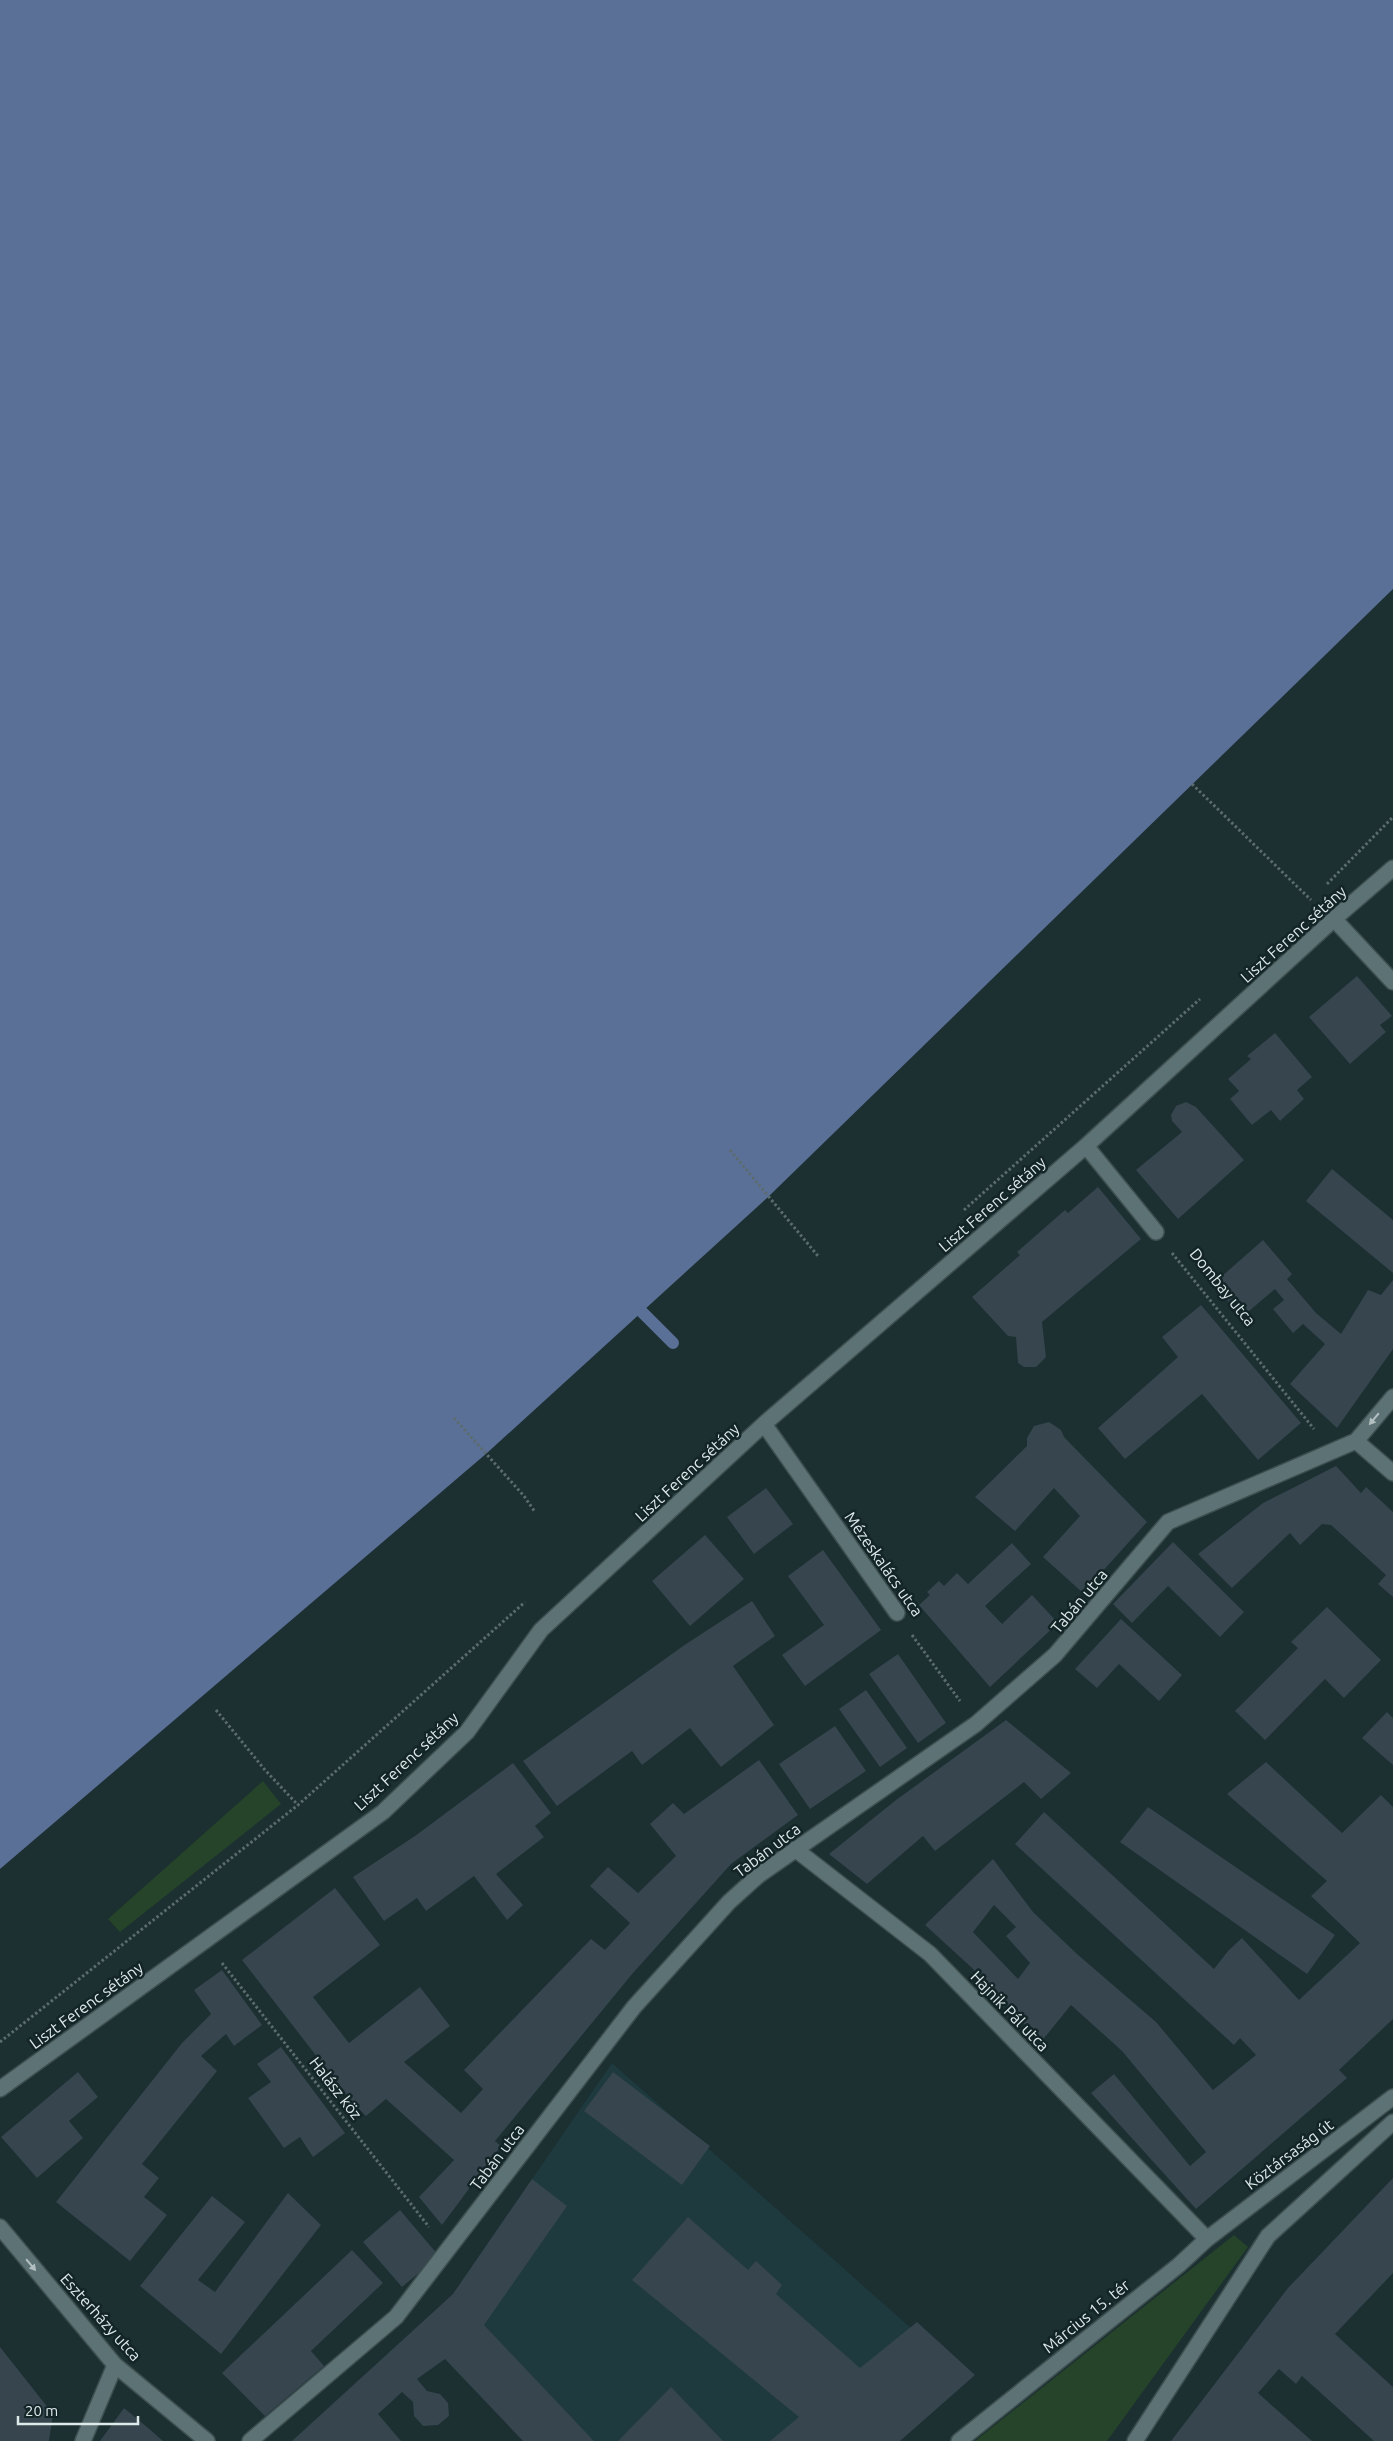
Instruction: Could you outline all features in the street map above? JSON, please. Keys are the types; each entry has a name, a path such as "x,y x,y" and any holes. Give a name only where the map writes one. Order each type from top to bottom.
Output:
{"street":[{"name":"Liszt Ferenc sétány","path":"0,2089 206,1938 383,1812 467,1732 541,1630 764,1424 1086,1146 1334,919 1393,868"},
{"path":"1334,919 1393,982"},
{"path":"1086,1146 1156,1232"},
{"name":"Tabán utca","path":"250,2441 396,2317 634,2007 729,1902 759,1875 976,1724 1055,1656 1168,1522 1356,1441 1393,1397"},
{"name":"Mézeskalács utca","path":"764,1424 897,1613"},
{"path":"1356,1441 1393,1473"},
{"name":"Hajnik Pál utca","path":"796,1849 930,1954 1207,2239"},
{"name":"Köztársaság út","path":"1207,2239 1393,2097"},
{"path":"1135,2441 1268,2236 1393,2122"},
{"name":"Eszterházy utca","path":"0,2228 115,2364 207,2441"},
{"name":"Március 15. tér","path":"959,2441 1179,2265 1207,2239"},
{"path":"83,2441 115,2364"}],"path":[{"path":"1192,784 1311,900"},
{"path":"730,1150 818,1256"},
{"name":"Dombay utca","path":"1156,1232 1332,1451"},
{"path":"454,1418 524,1496 535,1512"},
{"name":"Mézeskalács utca","path":"897,1613 976,1724"},
{"path":"216,1710 265,1770 298,1805"},
{"name":"Halász köz","path":"206,1938 222,1964 448,2251"}],"shaded area":[{"path":"612,2063 965,2376 893,2441 594,2441 453,2294"}],"green space":[{"path":"263,1781 281,1804 120,1932 108,1919"},
{"path":"1234,2235 1248,2247 1107,2441 975,2441"}],"water":[{"path":"0,0 1393,0 1393,589 767,1198 487,1453 0,1869"}],"building":[{"path":"1357,976 1392,1016 1380,1025 1386,1032 1350,1064 1309,1017"},
{"path":"1275,1033 1312,1077 1297,1090 1304,1099 1280,1121 1271,1110 1252,1125 1230,1099 1239,1091 1228,1079 1251,1059 1247,1056"},
{"path":"1186,1102 1196,1107 1244,1160 1178,1219 1136,1170 1182,1132 1172,1121 1171,1115 1176,1106"},
{"path":"1332,1169 1393,1220 1393,1273 1306,1201"},
{"path":"1098,1187 1141,1239 1042,1322 1046,1357 1036,1367 1024,1367 1018,1363 1016,1337 1008,1336 972,1297 1020,1255 1017,1252 1065,1210 1068,1213"},
{"path":"1263,1240 1292,1274 1287,1279 1316,1313 1341,1334 1368,1290 1381,1295 1393,1280 1393,1349 1337,1428 1290,1384 1325,1344 1303,1324 1293,1333 1273,1309 1284,1300 1275,1289 1242,1317 1213,1284"},
{"path":"1201,1305 1301,1423 1258,1460 1202,1394 1125,1459 1098,1428 1178,1357 1162,1337"},
{"path":"1049,1422 1061,1430 1064,1437 1147,1522 1083,1593 1043,1557 1080,1516 1054,1488 1015,1531 975,1497 1027,1446 1027,1438 1034,1426"},
{"path":"1336,1466 1361,1493 1366,1487 1393,1512 1393,1597 1378,1584 1386,1575 1331,1525 1322,1524 1300,1545 1290,1533 1232,1588 1198,1554 1263,1503"},
{"path":"766,1488 793,1524 754,1554 727,1517"},
{"path":"705,1535 744,1579 690,1626 652,1581"},
{"path":"1173,1542 1244,1612 1220,1637 1168,1586 1132,1623 1113,1604"},
{"path":"1012,1543 1031,1564 985,1606 1002,1624 1032,1595 1058,1623 990,1687 919,1605 930,1595 927,1592 939,1581 944,1586 957,1573 968,1584"},
{"path":"823,1550 881,1630 805,1686 782,1655 824,1625 788,1576"},
{"path":"752,1601 775,1636 733,1666 774,1725 721,1767 690,1728 642,1765 632,1751 557,1806 523,1761 683,1646"},
{"path":"1327,1607 1381,1660 1344,1698 1325,1679 1265,1740 1235,1711 1298,1648 1291,1642"},
{"path":"1121,1619 1182,1675 1159,1701 1119,1664 1097,1688 1075,1669"},
{"path":"898,1654 946,1723 918,1743 869,1674"},
{"path":"866,1690 907,1748 880,1767 839,1709"},
{"path":"1387,1712 1393,1718 1393,1765 1362,1738"},
{"path":"1006,1720 1071,1773 1041,1799 1024,1782 935,1851 923,1836 867,1884 829,1854 896,1800"},
{"path":"835,1726 866,1771 810,1809 779,1764"},
{"path":"759,1760 798,1815 731,1864 633,1973 495,2141 501,2146 442,2225 419,2197 454,2160 386,2099 366,2116 352,2102 242,1960 335,1888 380,1945 313,1997 349,2043 420,1987 450,2026 404,2062 461,2113 483,2089 464,2070 591,1939 605,1950 630,1923 590,1886 608,1867 638,1893 676,1856 650,1824 673,1803 684,1814"},
{"path":"1266,1762 1342,1833 1381,1795 1393,1807 1393,2019 1339,2070 1347,2078 1196,2209 1091,2093 1114,2074 1190,2166 1206,2152 1122,2051 1071,2005 1041,2042 971,1967 925,1925 993,1859 1033,1912 1077,1954 1156,2022 1213,2090 1256,2055 1240,2038 1234,2045 1015,1844 1044,1812 1214,1969 1228,1951 1242,1938 1299,2000 1360,1943 1311,1896 1327,1881 1227,1794","holes":["994,1905 1016,1927 1006,1936 1030,1963 1018,1979 973,1932"]},
{"path":"513,1763 551,1813 535,1826 544,1837 496,1874 523,1905 507,1920 474,1876 426,1911 417,1898 384,1921 353,1877 415,1836"},
{"path":"1148,1807 1335,1935 1307,1974 1120,1842"},
{"path":"222,1970 262,2025 234,2046 226,2034 201,2056 217,2071 142,2164 159,2178 144,2197 167,2215 130,2261 56,2202 182,2043 211,2014 194,1990"},
{"path":"281,2047 345,2133 313,2157 300,2137 284,2148 248,2098 271,2082 257,2064"},
{"path":"78,2072 98,2097 69,2121 83,2138 37,2178 1,2137"},
{"path":"613,2072 710,2146 682,2185 584,2111"},
{"path":"1393,2178 1393,2273 1335,2334 1393,2387 1393,2441 1374,2441 1302,2376 1296,2384 1279,2369 1258,2393 1312,2441 1171,2441 1288,2288"},
{"path":"532,2179 567,2206 484,2325 594,2441 523,2441 445,2359 417,2379 427,2391 440,2394 448,2403 449,2416 438,2425 423,2426 414,2416 413,2402 402,2392 378,2414 401,2441 292,2441 453,2294"},
{"path":"288,2193 321,2225 221,2354 140,2286 212,2196 245,2222 198,2280 215,2292"},
{"path":"400,2210 439,2256 402,2287 363,2242"},
{"path":"688,2217 748,2270 756,2261 782,2285 776,2294 860,2368 917,2322 975,2375 900,2441 770,2441 799,2417 632,2280"},
{"path":"352,2250 383,2283 311,2351 324,2366 265,2416 222,2373"},
{"path":"0,2347 53,2414 49,2441 0,2441"},
{"path":"671,2387 723,2441 618,2441"},
{"path":"124,2408 147,2427 163,2441 100,2441"}],"waterway":[{"path":"642,1312 673,1343"}]}
